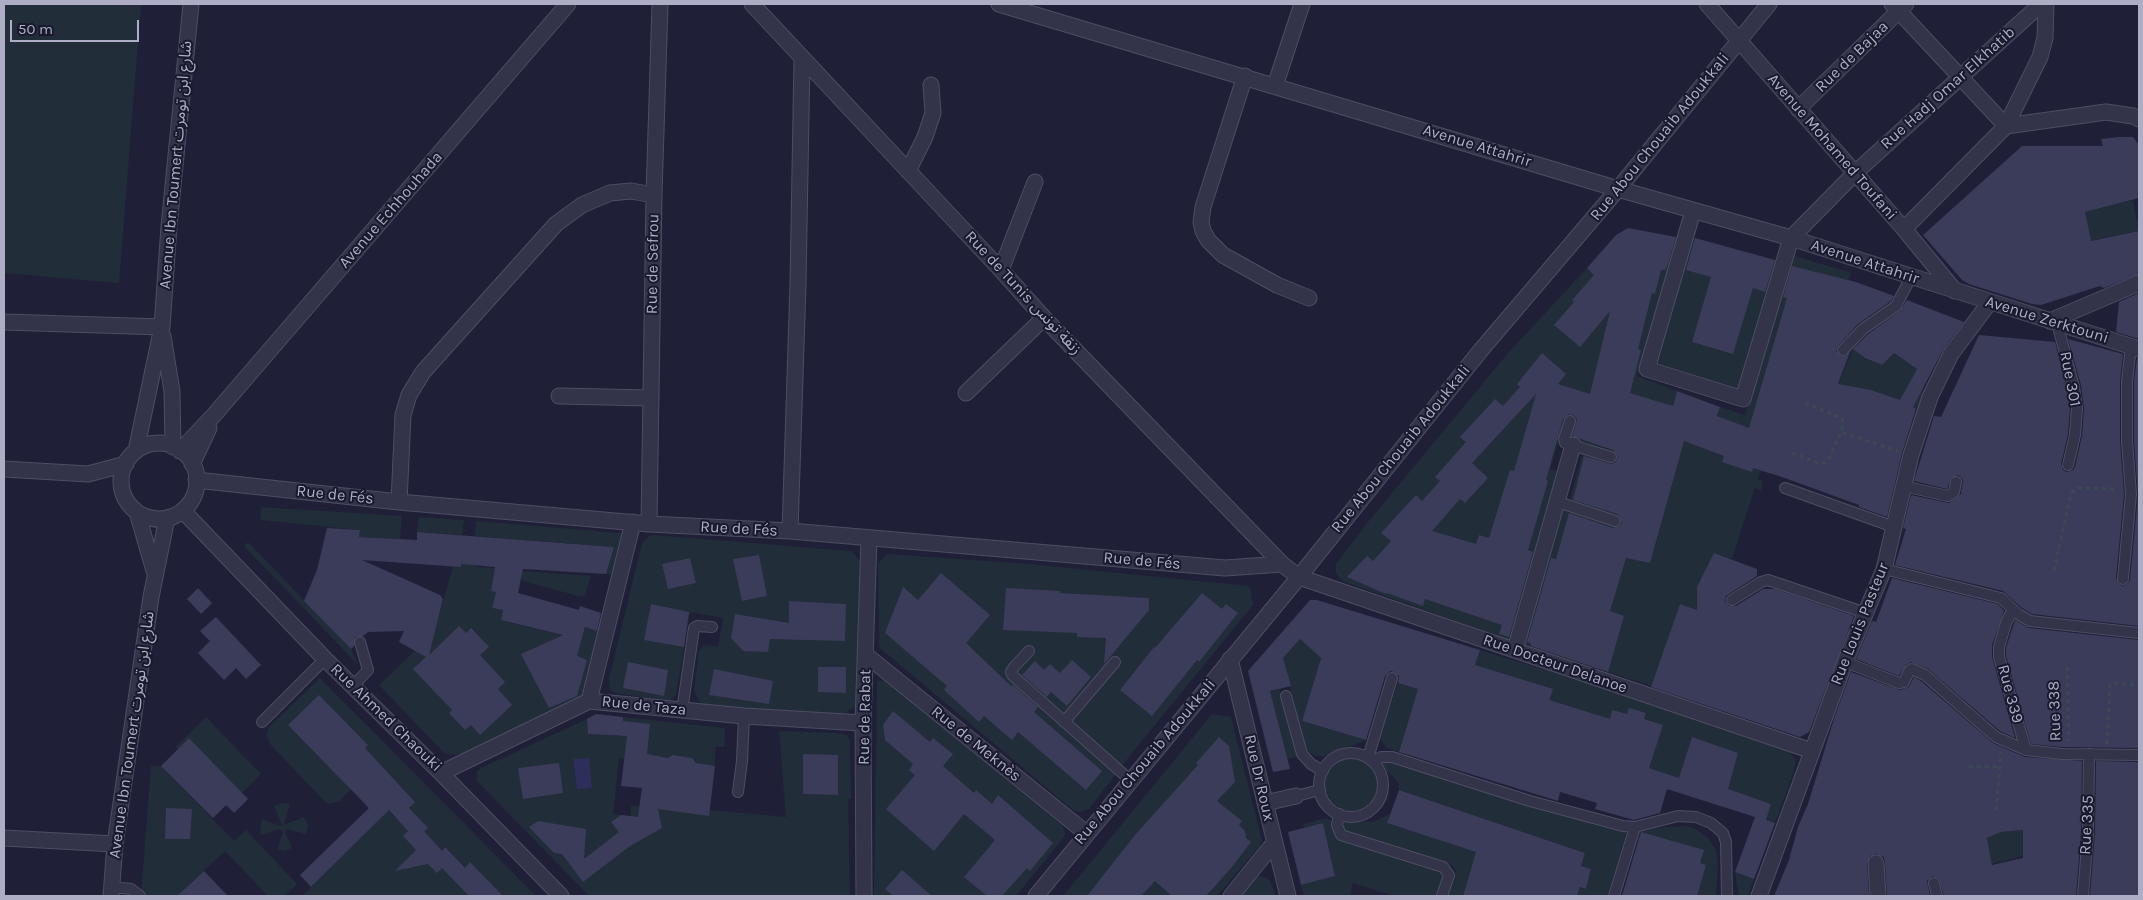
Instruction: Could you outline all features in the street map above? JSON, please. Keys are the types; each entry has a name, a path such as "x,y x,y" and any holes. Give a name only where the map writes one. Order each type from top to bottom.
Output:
{"street":[{"name":"Avenue Ibn Toumert شارع ابن تومرت","path":"136,451 162,327 169,226 191,4"},
{"name":"Avenue Echhouhada","path":"177,449 214,415 568,4"},
{"name":"Rue de Sefrou","path":"649,524 654,196 660,4"},
{"name":"Rue de Tunis زنقة تونس","path":"752,4 1044,318 1282,564 1299,577"},
{"name":"Avenue Attahrir","path":"999,4 1618,189 1791,238 1955,291"},
{"path":"1275,86 1302,4"},
{"name":"Avenue Mohamed Toufani","path":"1707,4 1904,229 1955,291"},
{"name":"Rue Abou Chouaib Adoukkali","path":"1036,896 1299,577 1481,350 1618,189 1769,4"},
{"name":"Rue Hadj Omar Elkhatib","path":"1791,238 1855,173 2041,4"},
{"path":"1904,229 2006,126 2040,57 2045,38 2046,4"},
{"path":"1899,6 1959,77 2006,126"},
{"name":"Rue de Bajaa","path":"1798,109 1899,6"},
{"path":"790,531 798,284 802,58"},
{"path":"1245,76 1203,207 1201,222 1203,231 1208,240 1223,255 1277,285 1309,298"},
{"path":"908,171 925,138 933,113 932,85"},
{"path":"2006,126 2106,112 2133,116 2139,119"},
{"path":"1001,270 1035,182"},
{"path":"399,502 403,415 410,395 423,372 556,224 582,205 610,193 631,190 654,196"},
{"path":"1693,211 1647,369 1744,400 1791,238"},
{"path":"2054,322 2139,284"},
{"name":"Avenue Zerktouni","path":"1955,291 2135,348"},
{"name":"Rue Louis Pasteur","path":"1759,896 1845,662 1884,569 1910,455 1930,397 1951,354 1990,302"},
{"path":"966,393 1044,318"},
{"path":"4,322 162,327"},
{"name":"Avenue Ibn Toumert شارع ابن تومرت","path":"162,327 172,391 177,449"},
{"path":"559,396 651,398"},
{"name":"Avenue Echhouhada","path":"192,464 214,415"},
{"path":"156,444 177,449 192,464 196,480 193,497 183,510 166,518 151,518 137,512 126,501 122,489 122,475 126,464 136,451 148,445 156,444"},
{"path":"1515,650 1573,445"},
{"path":"4,469 88,474 126,464"},
{"path":"88,474 122,489"},
{"name":"Rue de Fés","path":"196,480 399,502 649,524 790,531 1225,568 1282,564"},
{"name":"Rue Ahmed Chaouki","path":"193,497 212,539"},
{"name":"Rue Ahmed Chaouki","path":"183,510 325,659 441,772 562,896"},
{"name":"Avenue Ibn Toumert شارع ابن تومرت","path":"137,512 155,573"},
{"name":"Avenue Ibn Toumert شارع ابن تومرت","path":"111,891 115,844 155,573 166,518"},
{"path":"589,701 633,522"},
{"name":"Rue de Rabat","path":"864,896 863,723 869,538"},
{"name":"Rue Docteur Delanoe","path":"1299,577 1812,751"},
{"name":"Rue de Meknès","path":"866,655 1086,833"},
{"name":"Rue Dr Roux","path":"1230,659 1288,896"},
{"name":"Rue de Taza","path":"441,772 589,701 744,716 863,723"},
{"path":"1265,803 1296,796"},
{"path":"4,838 115,844"},
{"path":"1231,896 1274,843"},
{"path":"1876,863 1878,896"}],"lane":[{"path":"1843,350 1863,329 1896,306 1911,277"},
{"name":"Rue 301","path":"2054,322 2074,387 2077,408 2075,435 2068,465"},
{"path":"2123,579 2131,490 2127,441 2127,391 2135,348"},
{"path":"1570,421 1564,439 1565,443 1611,457"},
{"path":"1903,486 1948,496 1954,492 1956,482"},
{"path":"1785,488 1894,527"},
{"path":"1558,502 1615,521"},
{"path":"1884,569 2002,598 2013,609 2030,621 2139,633"},
{"path":"1732,600 1761,582 1768,580 1866,613"},
{"name":"Rue 339","path":"2013,609 2006,623 2000,647 2000,657 2026,750"},
{"path":"682,710 694,628 697,626 712,627"},
{"path":"353,686 368,670 360,642"},
{"path":"1029,651 1014,667 1013,676 1130,780"},
{"path":"262,722 325,659"},
{"path":"1064,722 1115,662"},
{"path":"1845,662 1899,684 1904,682 1909,671 1912,669 1938,685 1946,695 1996,737 2026,750 2069,754 2139,755"},
{"path":"1371,759 1392,678"},
{"path":"1286,696 1302,754 1311,764 1323,770"},
{"path":"738,792 744,716"},
{"path":"1354,752 1371,759 1380,769 1383,779 1383,790 1380,800 1374,808 1365,814 1354,817 1339,814 1326,804 1320,790 1323,770 1334,758 1343,753 1354,752"},
{"name":"Rue 335","path":"2083,896 2088,832 2089,754"},
{"path":"1371,759 1392,757 1530,801 1624,826 1635,827 1678,816 1696,817 1711,823 1723,833 1726,842 1727,896"},
{"path":"1296,796 1320,790"},
{"path":"1339,814 1337,825 1342,835 1443,867 1449,875 1442,896"},
{"path":"1614,896 1635,827"},
{"path":"1934,883 1937,896"},
{"path":"111,891 131,889 140,896"}],"path":[{"path":"1792,453 1821,464 1829,460 1844,422 1842,418 1805,402"},
{"path":"1841,432 1910,455"},
{"path":"2054,571 2071,492 2078,488 2131,490"},
{"name":"Rue 338","path":"2066,667 2069,754"},
{"path":"2106,754 2110,686 2113,683 2139,685"},
{"path":"1996,810 2002,739"},
{"path":"1969,767 2000,767"}],"shaded area":[{"path":"4,4 141,4 119,283 4,273"},
{"path":"2133,200 2139,231 2090,241 2084,212"},
{"path":"1674,237 1680,239 1637,376 1677,391 1665,435 1708,449 1720,407 1745,415 1792,255 1852,273 1792,383 1758,470 1761,471 1757,479 1763,481 1761,490 1755,488 1732,559 1714,553 1697,610 1680,605 1652,686 1521,644 1562,505 1569,503 1582,455 1611,464 1615,452 1568,437 1573,420 1566,418 1550,469 1561,473 1513,641 1345,582 1340,578 1336,574 1336,564 1368,522 1508,353 1587,268 1611,290"},
{"path":"1693,238 1777,261 1740,391 1658,363"},
{"path":"1853,349 1865,358 1882,365 1894,353 1917,369 1910,382 1924,388 1917,409 1888,396 1838,385"},
{"path":"261,507 402,516 400,539 359,537 360,530 260,520"},
{"path":"419,517 464,520 462,535 417,532"},
{"path":"476,521 621,533 624,535 615,575 606,574 613,547 475,536"},
{"path":"649,536 852,551 861,563 856,706 845,713 831,714 705,706 700,702 694,691 699,650 705,645 718,647 723,618 690,612 676,695 672,699 668,701 615,693 610,690 609,679 642,543"},
{"path":"248,542 351,649 358,665 244,546"},
{"path":"888,554 1029,564 1248,586 1251,590 1253,605 1132,753 1089,809 1080,812 1073,810 881,649 879,646 878,563"},
{"path":"461,561 473,563 477,567 495,568 491,590 496,592 492,608 503,610 501,620 581,640 585,627 597,631 602,613 605,614 584,695 463,754 455,755 444,753 379,685 429,637 438,619 453,566 460,567"},
{"path":"521,571 591,576 585,595 582,597 523,581 520,578"},
{"path":"1300,639 1321,658 1302,721 1366,740 1325,756 1317,756 1309,752 1304,745 1283,658"},
{"path":"1480,650 1787,749 1796,761 1775,823 1734,809 1738,798 1649,768 1475,665"},
{"path":"320,678 536,896 302,896 379,820 358,796 367,787 397,819 415,802 365,748 368,745 319,695 351,789 340,801 329,804 325,802 270,744 266,735 269,727"},
{"path":"885,680 1062,825 1065,833 1064,837 1016,896 874,896 877,681"},
{"path":"1398,683 1417,689 1435,688 1412,709 1399,752 1387,748 1379,738"},
{"path":"1280,689 1297,757 1287,759 1270,691"},
{"path":"1212,714 1231,717 1262,841 1260,846 1217,896 1063,896"},
{"path":"206,717 261,774 242,793 189,738 178,749 176,747"},
{"path":"623,717 725,728 724,747 716,747 710,810 786,817 779,731 846,735 850,740 851,799 848,799 850,896 589,896 477,781 477,772 481,768 587,719 589,734 621,736","holes":["619,758 647,762 639,806 631,806 631,816 613,814"]},
{"path":"1352,755 1368,760 1376,768 1381,784 1376,800 1368,808 1352,813 1336,808 1328,800 1323,784 1328,768 1336,760"},
{"path":"589,758 592,788 577,789 573,759"},
{"path":"1382,759 1625,831 1626,834 1608,896 1577,896 1580,887 1586,889 1591,869 1581,866 1585,853 1399,790 1399,783 1379,763"},
{"path":"151,766 161,766 234,841 246,830 297,884 285,896 268,896 225,851 182,891 186,896 141,896"},
{"path":"282,803 290,804 284,825 304,817 308,825 306,834 287,829 285,832 292,848 284,851 277,849 283,832 280,829 261,835 260,827 262,819 280,826 282,825 274,806"},
{"path":"1390,814 1387,823 1490,856 1471,868 1463,896 1448,896 1456,872 1453,866 1343,832 1341,821 1343,820 1372,822"},
{"path":"1326,818 1332,821 1334,830 1438,869 1442,876 1436,896 1394,896 1353,883 1350,896 1304,896 1301,885 1335,876 1323,823 1304,828 1303,824"},
{"path":"1686,826 1696,829 1708,838 1716,850 1718,865 1716,896 1622,896 1641,832 1665,827"},
{"path":"2023,830 2023,856 1992,864 1987,838 2001,832"},
{"path":"1735,872 1754,879 1748,896 1739,896"},
{"path":"1260,876 1270,881 1276,896 1241,896 1255,878"}],"building":[{"path":"2133,137 2139,145 2139,198 2085,212 2091,241 2139,231 2139,274 2104,288 2100,286 2041,305 2032,304 1969,284 1962,280 1923,235 2022,146 2103,146 2101,139"},
{"path":"1628,228 1676,237 1668,264 1665,270 1661,270 1655,294 1652,293 1638,349 1641,350 1630,393 1673,406 1677,391 1720,407 1717,416 1749,428 1787,298 1783,297 1792,266 1856,282 1894,296 1891,301 1858,324 1838,346 1836,351 1841,356 1845,356 1850,352 1838,384 1871,390 1900,400 1917,369 1894,353 1882,365 1865,358 1853,349 1868,334 1900,311 1907,300 1964,322 1943,350 1913,407 1916,409 1902,453 1887,517 1782,477 1753,468 1752,472 1722,462 1724,456 1684,441 1650,563 1626,558 1610,611 1624,616 1608,672 1531,646 1527,642 1551,558 1556,559 1569,513 1613,528 1622,523 1617,514 1573,500 1584,456 1612,464 1616,462 1618,456 1613,450 1572,436 1577,420 1575,416 1569,414 1563,419 1546,480 1548,481 1528,550 1533,552 1509,637 1499,634 1502,625 1425,599 1423,606 1386,594 1347,577 1367,556 1373,561 1391,541 1381,533 1416,495 1422,501 1440,481 1435,477 1466,442 1460,437 1495,399 1503,406 1520,387 1517,384 1542,353 1566,374 1558,384 1590,394 1610,311 1580,347 1554,325 1574,302 1572,300 1594,275 1587,268 1616,235","holes":["1536,394 1514,471 1510,470 1489,538 1479,535 1476,544 1432,531 1460,499 1465,503 1488,478 1472,463"]},
{"path":"1695,238 1775,260 1765,292 1753,288 1733,354 1692,342 1711,277 1686,270"},
{"path":"2139,293 2139,339 2116,332 2119,302"},
{"path":"1979,335 2055,342 2067,388 2070,408 2068,434 2061,464 2063,470 2067,472 2075,467 2082,436 2084,408 2081,385 2068,339 2123,354 2120,381 2120,441 2124,494 2116,578 2119,584 2123,586 2130,580 2138,495 2134,441 2134,381 2137,358 2139,358 2139,626 2032,614 2022,608 2003,591 1895,565 1906,529 1903,528 1911,495 1949,503 1961,494 1963,480 1958,475 1951,478 1947,489 1914,481 1934,416 1941,417"},
{"path":"327,528 360,530 359,537 417,540 417,532 614,547 606,574 523,569 518,593 579,610 580,606 601,613 597,631 585,627 577,656 587,660 577,696 549,708 521,654 563,635 501,620 503,610 492,608 496,592 491,591 495,567 461,564 461,567 362,560 440,595 443,599 429,655 459,626 466,633 471,628 489,647 480,655 505,682 498,689 512,705 480,735 471,725 465,730 449,713 452,710 413,669 426,657 399,642 404,631 368,632 363,636 355,637 354,646 351,649 304,601 317,570"},
{"path":"1714,553 1757,569 1757,576 1726,596 1725,601 1729,606 1736,606 1763,589 1775,589 1854,616 1809,732 1800,737 1651,687 1680,604 1697,610 1697,587"},
{"path":"759,555 767,596 742,601 733,559"},
{"path":"690,558 696,583 668,589 662,564"},
{"path":"941,573 990,615 966,643 1011,686 1013,685 1038,707 1034,712 1102,771 1086,790 1018,732 1012,740 984,716 979,722 944,690 947,686 885,633 903,587 918,600"},
{"path":"1892,578 1998,604 2004,611 1992,645 1992,657 2015,738 2000,731 1928,669 1911,662 1905,666 1899,676 1856,659 1872,621 1876,622"},
{"path":"198,588 212,603 201,614 187,599"},
{"path":"1006,588 1149,598 1149,610 1104,664 1106,638 1077,637 1077,633 1003,630"},
{"path":"1202,593 1222,609 1226,604 1238,613 1152,716 1120,690 1154,647"},
{"path":"1310,600 1317,600 1480,650 1475,665 1553,689 1549,700 1610,719 1612,710 1627,714 1629,708 1646,713 1644,719 1663,725 1649,768 1679,778 1692,737 1738,753 1728,789 1771,804 1766,820 1775,823 1754,879 1735,872 1755,817 1667,789 1660,813 1634,820 1595,809 1597,803 1560,792 1558,801 1399,752 1418,689 1398,683 1399,676 1394,672 1390,671 1385,676 1366,740 1302,721 1321,658 1300,639 1283,658 1291,686 1270,691 1290,769 1273,772 1248,671"},
{"path":"789,601 846,604 845,641 770,639 768,652 743,651 731,638 735,614 789,623"},
{"path":"651,604 689,612 684,647 644,640"},
{"path":"216,617 261,665 246,679 236,668 224,680 198,653 210,641 200,631"},
{"path":"2015,620 2029,628 2139,640 2139,748 2062,747 2031,744 2006,656 2006,648"},
{"path":"1072,660 1091,677 1067,706 1051,692 1047,697 1022,675 1035,661 1044,670 1050,664 1060,673"},
{"path":"628,662 668,670 664,696 623,688"},
{"path":"818,667 846,667 846,693 818,692"},
{"path":"714,669 773,681 769,704 709,695"},
{"path":"1851,672 1900,690 1909,687 1914,677 1993,743 2025,757 2082,761 2081,833 2076,896 1944,896 1939,879 1933,876 1927,881 1930,896 1887,896 1884,857 1876,854 1870,856 1867,863 1869,896 1774,896 1789,860 1798,827 1808,804 1834,719","holes":["2023,830 2023,858 1992,865 1987,838 2001,832"]},
{"path":"319,695 368,745 365,748 415,802 409,808 428,828 424,831 442,851 445,847 465,868 470,862 503,896 469,896 442,868 437,873 428,864 395,871 416,850 403,836 408,831 389,810 311,887 300,875 369,808 288,725"},
{"path":"893,711 930,742 933,738 953,754 943,766 974,793 976,790 992,804 998,795 1053,843 1030,871 1027,868 1002,896 987,896 964,877 995,840 964,814 934,851 886,809 915,775 909,770 913,764 885,740 883,725"},
{"path":"596,714 623,717 623,721 650,724 647,754 668,758 673,755 692,758 696,763 715,766 709,816 658,809 662,828 630,846 583,882 562,854 554,853 529,827 538,821 586,829 584,859 619,832 611,822 621,815 638,817 642,788 621,786 627,736 588,734 587,719"},
{"path":"1219,737 1229,746 1235,782 1217,801 1242,821 1239,825 1245,831 1246,838 1251,842 1232,867 1206,896 1172,896 1155,881 1141,896 1087,896 1135,835 1198,765 1196,763"},
{"path":"189,738 248,799 234,813 226,805 213,818 161,766"},
{"path":"803,754 838,755 838,795 803,794"},
{"path":"2096,761 2139,762 2139,896 2090,896 2095,833"},
{"path":"559,763 563,793 523,799 518,768"},
{"path":"1399,790 1585,853 1581,866 1591,869 1586,889 1580,887 1577,896 1463,896 1476,852 1387,823"},
{"path":"166,808 192,809 190,839 165,839"},
{"path":"1323,823 1335,876 1301,885 1288,832"},
{"path":"1641,832 1704,850 1700,863 1706,865 1697,896 1622,896"},
{"path":"902,870 932,896 893,896 885,889"},
{"path":"204,871 228,896 177,896"}]}
